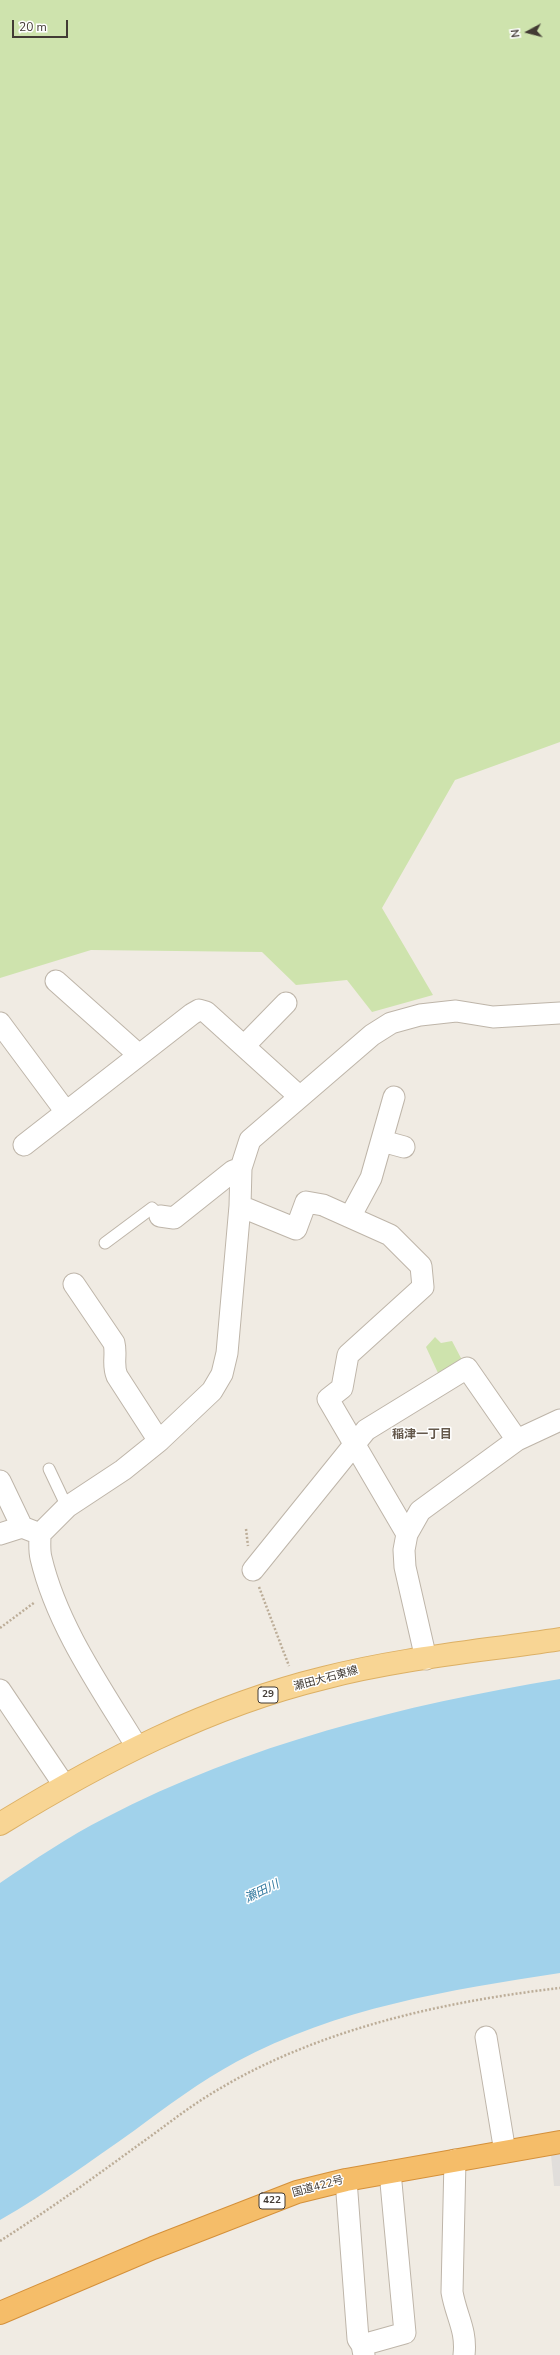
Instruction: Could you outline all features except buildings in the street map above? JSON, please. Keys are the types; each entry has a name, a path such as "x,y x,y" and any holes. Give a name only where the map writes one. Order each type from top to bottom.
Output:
{"highway":[{"name":"国道422号","path":"0,2313 255,2207 297,2192 346,2180 560,2142"}],"main road":[{"name":"瀬田大石東線","path":"0,1824 64,1785 137,1747 220,1712 296,1686 360,1669 560,1639"}],"street":[{"path":"56,981 139,1055"},
{"path":"244,1046 286,1003"},
{"path":"24,1144 199,1010 206,1012 300,1097"},
{"path":"0,1534 31,1530 123,1470 159,1441 212,1391 222,1374 227,1353 240,1206 241,1168 250,1140 372,1035 391,1023 420,1015 456,1011 494,1017 560,1013"},
{"path":"3,1035 66,1112"},
{"path":"350,1217 372,1178 394,1096"},
{"path":"382,1141 404,1147"},
{"path":"160,1216 174,1218 233,1171 241,1168"},
{"path":"240,1206 296,1229 306,1202 323,1205 390,1235 421,1266 423,1287 348,1355 342,1388 328,1399 407,1534"},
{"path":"74,1284 114,1344 116,1351 114,1368 117,1376 159,1441"},
{"path":"253,1570 366,1430 467,1368 516,1440"},
{"path":"426,1659 406,1566 404,1550 407,1534 420,1511 516,1440 560,1420"},
{"path":"0,1481 31,1530 51,1590 76,1646 137,1747"},
{"path":"0,1690 64,1785"},
{"path":"486,2037 505,2152"},
{"path":"455,2160 452,2292 455,2311 463,2325 466,2341 464,2355"},
{"path":"346,2180 358,2339 363,2350 405,2333 390,2172"}],"lane":[{"path":"105,1244 152,1208 160,1216"},
{"path":"49,1469 67,1507"}],"path":[{"path":"246,1529 250,1562 296,1686"},
{"path":"0,1628 51,1590"},
{"path":"0,2241 53,2207 205,2097 251,2071 333,2037 394,2018 509,1994 560,1988"}],"green space":[{"path":"0,0 560,0 560,742 455,780 382,908 433,995 372,1012 347,980 296,985 262,952 91,950 0,978"},
{"path":"435,1337 441,1343 452,1341 462,1360 438,1373 426,1347"}],"shaded area":[{"path":"560,2154 560,2186 554,2186 551,2155"}],"water":[{"name":"瀬田川","path":"560,1679 560,1973 476,1986 394,2004 313,2028 274,2043 223,2069 69,2176 0,2220 0,1883 52,1849 105,1818 159,1792 270,1748 327,1730 384,1715 501,1689"}],"district":[{"name":"稲津一丁目","path":"422,1435"}]}
